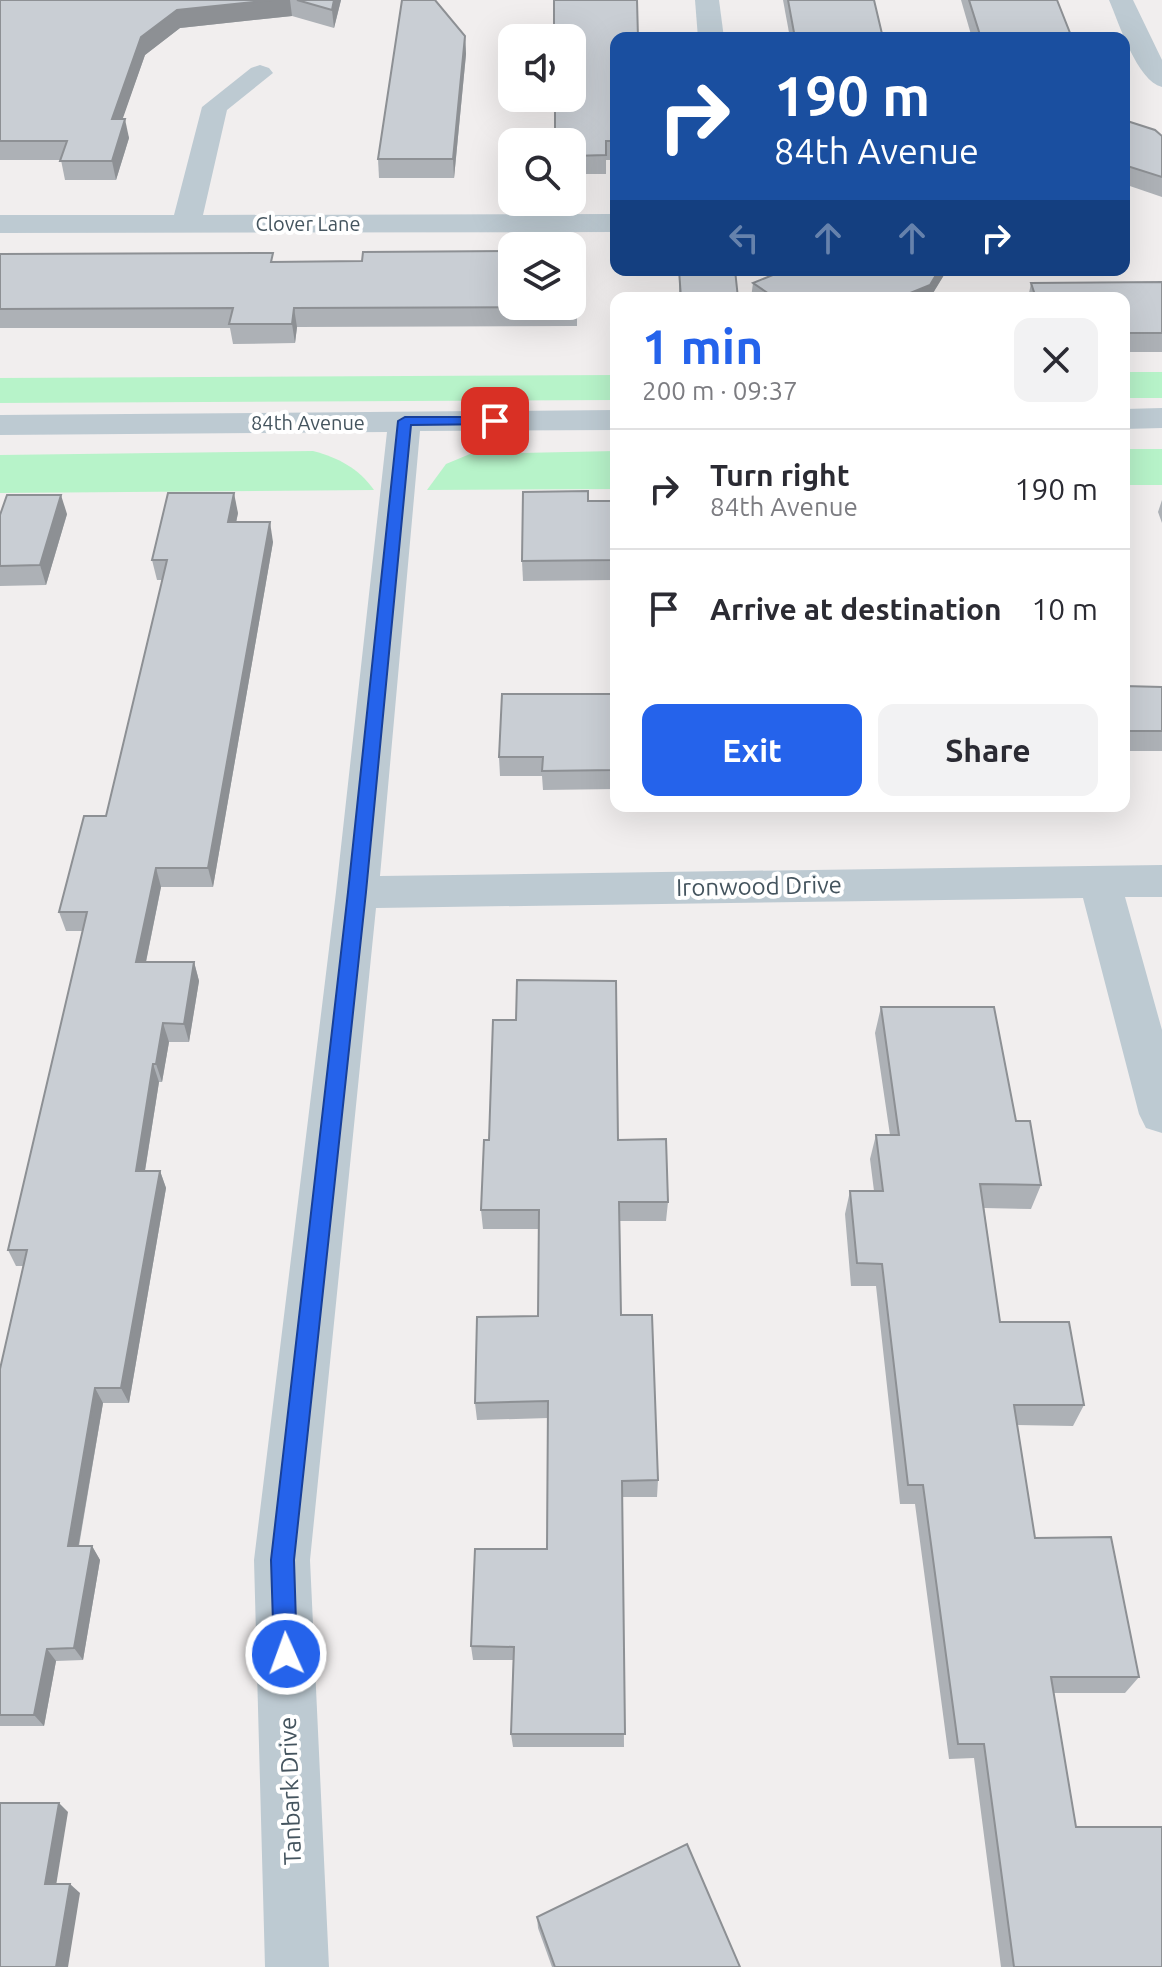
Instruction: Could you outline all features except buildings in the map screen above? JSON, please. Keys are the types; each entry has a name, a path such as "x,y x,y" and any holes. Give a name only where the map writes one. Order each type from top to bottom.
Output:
{"street":[{"path":"707,0 710,32"},
{"path":"1121,0 1155,72 1162,79"},
{"path":"186,224 215,107 260,73"},
{"name":"Clover Lane","path":"0,224 610,223"},
{"path":"1130,419 1162,418"},
{"name":"84th Avenue","path":"0,425 610,420"},
{"name":"Tanbark Drive","path":"297,1967 282,1560 357,892 405,421"},
{"path":"1100,881 1162,1114"},
{"name":"Ironwood Drive","path":"357,892 1162,881"}],"green space":[{"path":"1130,372 1162,372 1162,398 1130,398"},
{"path":"610,375 610,400 0,403 0,378"},
{"path":"1130,449 1162,449 1162,485 1130,485"},
{"path":"313,451 347,465 374,490 0,493 0,455"},
{"path":"610,451 610,489 427,490 446,464 470,454"}],"route":[{"path":"286,1654 282,1560 357,892 405,421 495,421"}]}
